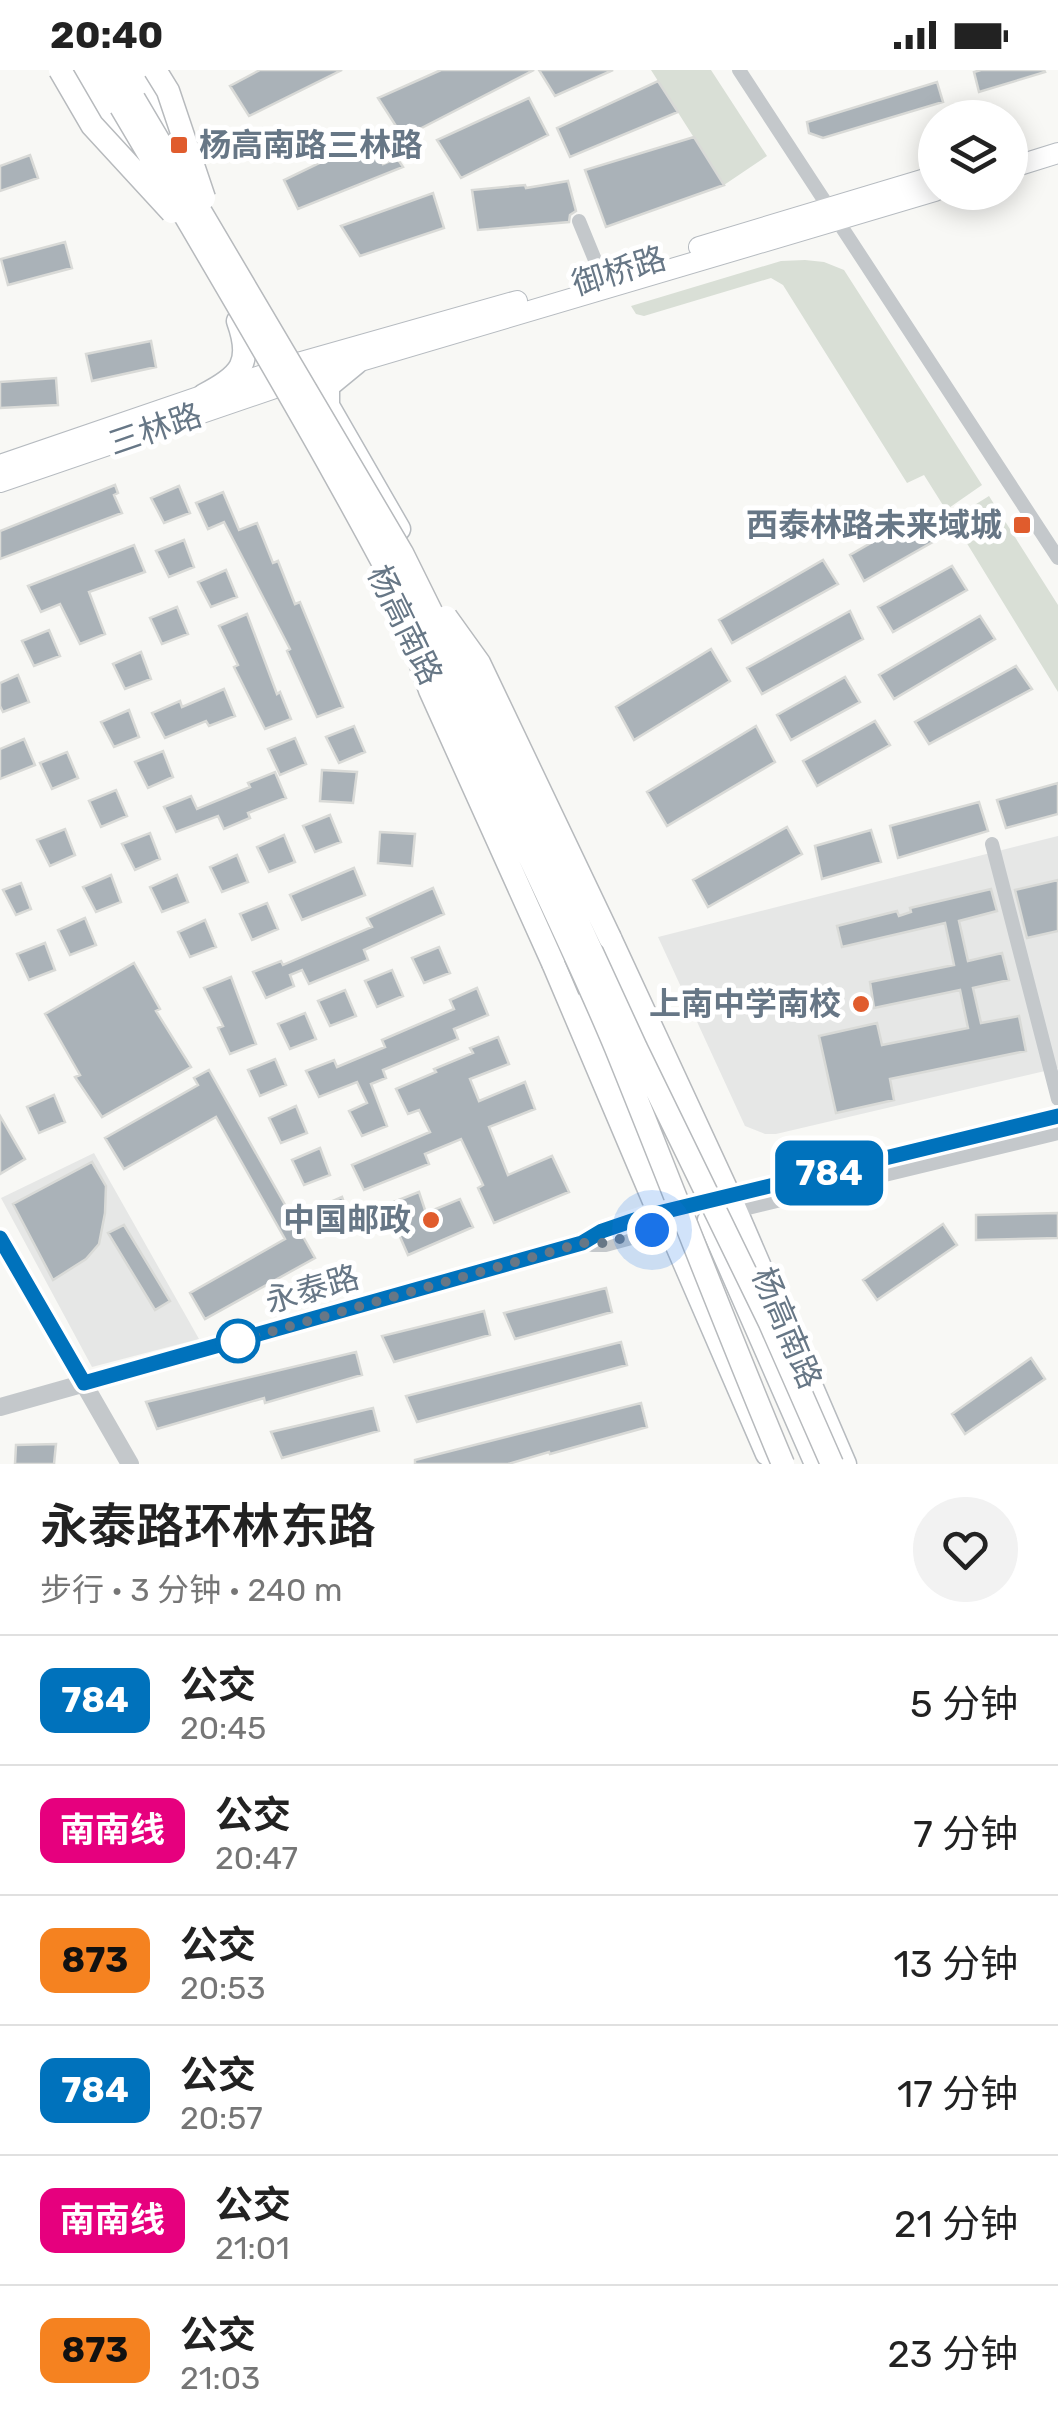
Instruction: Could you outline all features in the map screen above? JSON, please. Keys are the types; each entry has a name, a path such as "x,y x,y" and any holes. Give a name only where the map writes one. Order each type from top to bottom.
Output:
{"main road":[{"path":"60,70 92,124 211,243"},
{"name":"杨高南路","path":"79,70 118,104"},
{"name":"杨高南路","path":"98,70 211,243 294,398 394,561 492,735 636,1048 770,1322 832,1464"},
{"name":"杨高南路","path":"116,70 118,104 144,170 275,380 487,700 801,1464"},
{"name":"杨高南路","path":"132,70 377,486 394,561 614,1045 783,1464"},
{"path":"155,70 168,92 211,243"},
{"path":"1028,149 1058,140"},
{"path":"1028,162 1058,153"},
{"name":"御桥路","path":"306,369 356,363 833,214 918,182"},
{"name":"御桥路","path":"306,369 602,277 918,195"},
{"path":"204,395 230,380 244,363 245,340 238,321"},
{"path":"328,406 328,386 356,363"},
{"name":"三林路","path":"0,482 306,369"},
{"name":"三林路","path":"0,465 204,395 275,380"},
{"path":"394,561 479,663 646,1018 695,1210"},
{"path":"394,561 430,690 596,1048 604,1083 695,1210"},
{"name":"杨高南路","path":"596,1048 695,1210 816,1464"},
{"name":"杨高南路","path":"695,1210 747,1237 845,1464"},
{"name":"杨高南路","path":"695,1210 681,1258 772,1464"}],"street":[{"path":"739,70 1058,558"},
{"path":"579,221 602,277"},
{"path":"992,844 1058,1099"},
{"name":"永泰路","path":"695,1210 1058,1116"},
{"name":"永泰路","path":"0,1407 582,1243 602,1231 1058,1131"},
{"path":"0,1238 130,1464"}],"shaded area":[{"path":"651,70 711,70 767,156 724,185"},
{"path":"805,260 844,270 982,485 946,510 924,475 907,483 783,285 771,278 644,316 636,314 631,306 781,261"},
{"path":"989,496 1058,605 1058,692 952,519"},
{"name":"上南中学南校","path":"1058,836 1058,1068 776,1134 745,1126 658,937"},
{"path":"94,1153 199,1339 92,1367 1,1198"}],"building":[{"path":"260,70 342,70 249,116 230,86"},
{"path":"441,70 534,70 377,151 383,164 397,158 403,167 298,209 284,180 396,126 378,98"},
{"path":"539,70 613,70 555,96"},
{"path":"974,72 1045,72 979,92"},
{"path":"658,81 678,112 570,157 557,128"},
{"path":"937,82 942,100 918,100 918,110 823,138 809,133 807,122"},
{"path":"529,98 548,135 461,178 437,140"},
{"path":"694,137 724,185 606,227 585,170"},
{"path":"30,155 38,178 0,191 0,166"},
{"path":"568,181 576,211 569,222 478,230 472,190 525,185 526,188"},
{"path":"433,193 444,228 360,256 341,226"},
{"path":"65,242 72,268 8,285 1,259"},
{"path":"151,341 156,367 92,381 86,354"},
{"path":"56,378 58,405 0,408 0,382"},
{"path":"115,485 118,493 114,495 122,513 0,559 0,531"},
{"path":"179,486 190,513 164,523 151,498"},
{"path":"223,492 239,530 257,523 295,604 300,602 343,707 317,717 287,651 290,649 224,522 208,529 196,503"},
{"path":"923,513 938,539 864,581 850,555"},
{"path":"184,540 194,567 169,577 156,551"},
{"path":"134,545 145,572 89,592 105,634 80,644 60,604 41,612 28,586"},
{"path":"823,560 838,584 732,643 719,620"},
{"path":"952,566 967,590 893,632 878,607"},
{"path":"226,570 237,597 211,607 198,582"},
{"path":"177,607 188,634 162,644 150,618"},
{"path":"850,611 863,639 762,694 747,668"},
{"path":"247,614 277,694 280,692 291,719 265,729 234,667 238,665 219,626"},
{"path":"980,616 995,639 894,699 879,675"},
{"path":"49,630 60,656 34,666 22,641"},
{"path":"711,649 730,681 634,740 616,707"},
{"path":"141,652 151,679 125,689 113,664"},
{"path":"1016,666 1032,689 929,744 915,722"},
{"path":"18,675 29,702 3,712 0,683"},
{"path":"845,677 860,702 791,740 777,715"},
{"path":"224,689 235,716 209,726 206,721 165,738 152,713 180,701 182,707"},
{"path":"129,710 139,737 114,747 101,722"},
{"path":"875,721 890,745 817,786 803,761"},
{"path":"354,726 365,752 339,763 326,737"},
{"path":"756,726 775,762 667,826 647,792"},
{"path":"295,738 306,764 280,775 268,749"},
{"path":"24,739 35,765 0,779 0,749"},
{"path":"163,751 173,777 148,788 135,762"},
{"path":"67,752 78,778 52,789 40,763"},
{"path":"322,770 357,772 353,803 320,801"},
{"path":"275,772 286,798 248,813 250,818 224,829 218,816 176,832 164,807 191,796 197,809"},
{"path":"1058,783 1058,814 1006,828 997,800"},
{"path":"116,790 127,816 101,827 89,801"},
{"path":"979,802 988,831 898,858 890,826"},
{"path":"330,815 341,842 315,852 303,826"},
{"path":"787,827 802,854 708,907 693,880"},
{"path":"65,829 75,855 50,866 37,840"},
{"path":"871,830 881,862 822,879 815,846"},
{"path":"380,832 415,834 412,866 378,863"},
{"path":"150,833 160,859 135,870 122,844"},
{"path":"284,835 295,862 269,872 257,847"},
{"path":"237,855 248,882 222,892 210,867"},
{"path":"354,868 365,895 302,920 290,895"},
{"path":"111,875 121,902 96,912 83,887"},
{"path":"177,875 188,902 162,912 150,887"},
{"path":"1058,880 1058,931 1027,938 1015,890"},
{"path":"21,883 31,909 16,915 3,890"},
{"path":"433,888 444,914 364,950 368,960 309,984 302,970 290,975 294,986 266,998 253,972 281,961 283,965 372,927 367,918"},
{"path":"991,889 997,911 959,921 968,961 1002,953 1009,980 973,988 981,1023 1019,1016 1026,1051 890,1079 894,1100 836,1113 819,1036 877,1023 882,1045 968,1028 960,990 874,1008 870,982 954,965 945,923 842,947 837,926 897,911 899,916 911,912 910,908"},
{"path":"267,903 278,929 252,940 240,914"},
{"path":"85,918 96,945 70,955 58,930"},
{"path":"205,920 216,947 190,957 178,932"},
{"path":"45,943 55,970 29,980 17,954"},
{"path":"439,947 450,973 424,983 412,958"},
{"path":"134,963 160,1009 156,1011 191,1067 102,1117 75,1077 80,1075 45,1014"},
{"path":"392,970 403,996 377,1007 365,981"},
{"path":"231,977 256,1044 230,1054 218,1028 223,1026 204,988"},
{"path":"477,988 488,1015 454,1029 458,1039 383,1070 386,1078 371,1084 387,1126 362,1136 349,1111 367,1103 357,1082 319,1097 306,1071 334,1060 337,1067 385,1047 382,1040 454,1009 450,1000"},
{"path":"345,990 356,1016 330,1026 318,1001"},
{"path":"305,1013 316,1039 290,1049 278,1024"},
{"path":"498,1037 509,1064 470,1079 479,1101 525,1082 535,1109 489,1127 508,1175 552,1156 569,1192 494,1223 478,1188 483,1185 461,1139 425,1154 429,1164 364,1190 352,1165 430,1132 419,1110 408,1114 396,1089 436,1072 434,1069 473,1053 470,1048"},
{"path":"275,1059 286,1085 260,1096 248,1070"},
{"path":"209,1070 315,1258 205,1319 190,1293 285,1239 216,1117 124,1169 105,1138 198,1085 194,1078"},
{"path":"54,1095 65,1122 39,1133 27,1107"},
{"path":"296,1106 307,1133 281,1143 269,1118"},
{"path":"0,1116 25,1159 0,1174"},
{"path":"320,1148 330,1175 304,1185 292,1160"},
{"path":"92,1162 106,1186 99,1244 86,1259 53,1280 13,1204"},
{"name":"中国邮政","path":"419,1192 426,1213 460,1199 473,1227 408,1255 386,1205"},
{"path":"342,1197 352,1224 327,1234 314,1209"},
{"path":"1058,1213 1058,1238 976,1240 976,1215"},
{"path":"943,1224 957,1245 877,1300 863,1280"},
{"path":"124,1225 170,1301 155,1310 108,1233"},
{"path":"606,1288 612,1312 515,1339 504,1313"},
{"path":"484,1311 490,1335 394,1362 382,1336"},
{"path":"621,1342 627,1365 417,1422 406,1396"},
{"path":"356,1352 362,1375 157,1429 146,1402"},
{"path":"1031,1358 1045,1379 965,1434 952,1414"},
{"path":"641,1403 647,1427 550,1454 508,1464 415,1464 415,1460"},
{"path":"373,1408 379,1431 282,1458 271,1432"},
{"path":"56,1444 54,1464 15,1464 16,1445"}],"bus line":[{"name":"784","path":"0,1238 84,1383 582,1243 602,1231 646,1216 1058,1116"}],"place":[{"name":"杨高南路三林路","path":"179,145"},
{"name":"西泰林路未来域城","path":"1022,525"},
{"name":"上南中学南校","path":"861,1004"},
{"name":"中国邮政","path":"431,1220"}],"route":[{"path":"238,1341 582,1243 605,1243 652,1230"}]}
